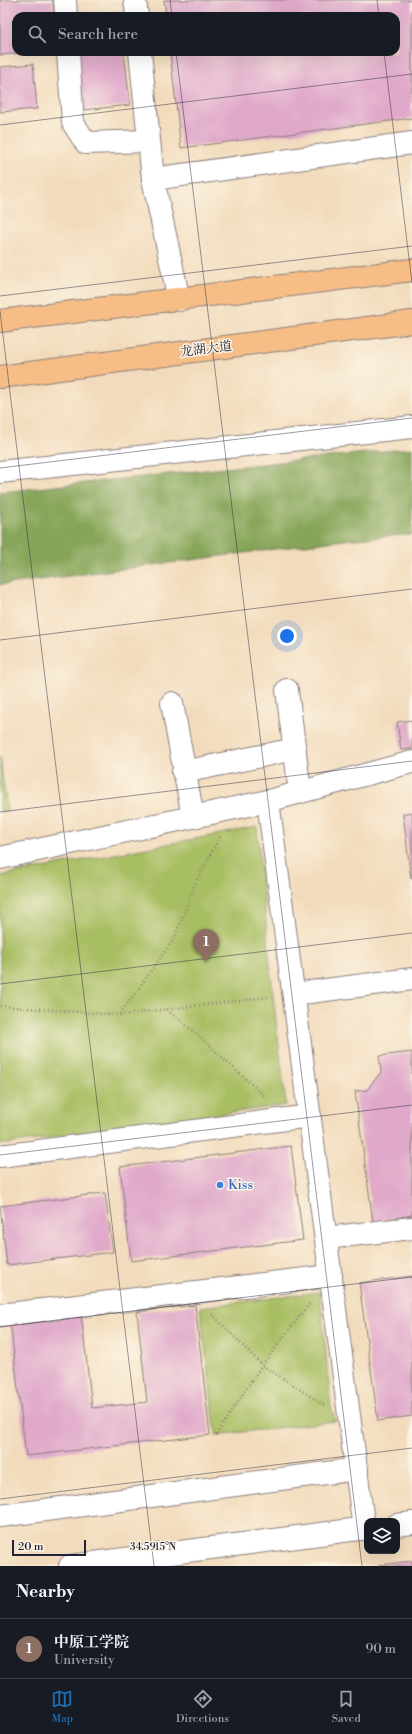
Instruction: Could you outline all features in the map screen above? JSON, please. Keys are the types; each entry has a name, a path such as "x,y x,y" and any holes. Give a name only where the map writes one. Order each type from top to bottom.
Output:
{"highway":[{"path":"0,321 412,270"},
{"name":"龙湖大道","path":"0,377 412,322"}],"street":[{"path":"65,0 66,12"},
{"path":"135,0 136,12"},
{"path":"68,56 73,123 86,143 149,141"},
{"path":"140,56 153,179 179,300"},
{"path":"153,179 412,143"},
{"path":"0,472 412,427"},
{"path":"287,690 300,792"},
{"path":"172,703 183,772 193,817"},
{"path":"183,772 295,750"},
{"path":"0,858 268,801 412,762"},
{"path":"268,801 364,1522"},
{"path":"294,994 412,979"},
{"path":"0,1156 310,1116"},
{"path":"326,1238 412,1228"},
{"path":"0,1315 331,1276"},
{"path":"0,1516 356,1469"},
{"path":"400,1525 412,1523"},
{"path":"70,1566 364,1529"}],"path":[{"path":"120,1015 174,939 196,882 236,808"},
{"path":"0,1006 120,1015 294,994"},
{"path":"166,1010 197,1034 288,1119"},
{"path":"216,1435 262,1366 331,1276"},
{"path":"191,1292 262,1366 350,1422"}],"green space":[{"path":"412,448 412,534 344,540 0,585 0,492"},
{"path":"0,757 7,811 0,812"},
{"path":"257,827 273,995 286,1105 0,1145 0,876"},
{"path":"320,1292 331,1408 336,1421 216,1435 200,1307"}],"building":[{"path":"0,0 53,0 54,12 12,12 12,54 0,55"},
{"path":"164,0 412,0 412,118 181,148 170,56 400,56 400,12 166,12"},
{"path":"77,56 124,56 130,105 83,110"},
{"path":"33,64 37,109 0,112 0,67"},
{"path":"412,720 412,749 401,750 397,722"},
{"path":"412,812 412,879 411,879 403,814"},
{"path":"412,1052 412,1215 373,1222 355,1091 367,1090 381,1072 379,1056"},
{"path":"291,1146 303,1240 131,1261 120,1167"},
{"path":"105,1193 113,1252 7,1265 0,1206"},
{"path":"412,1276 412,1416 378,1421 359,1283"},
{"path":"195,1305 210,1435 26,1456 10,1321 81,1313 92,1408 147,1402 137,1312"},
{"path":"412,1561 412,1566 379,1566 379,1565"}],"place":[{"name":"中原工学院","path":"206,962"},
{"name":"Kiss","path":"220,1185"}]}
